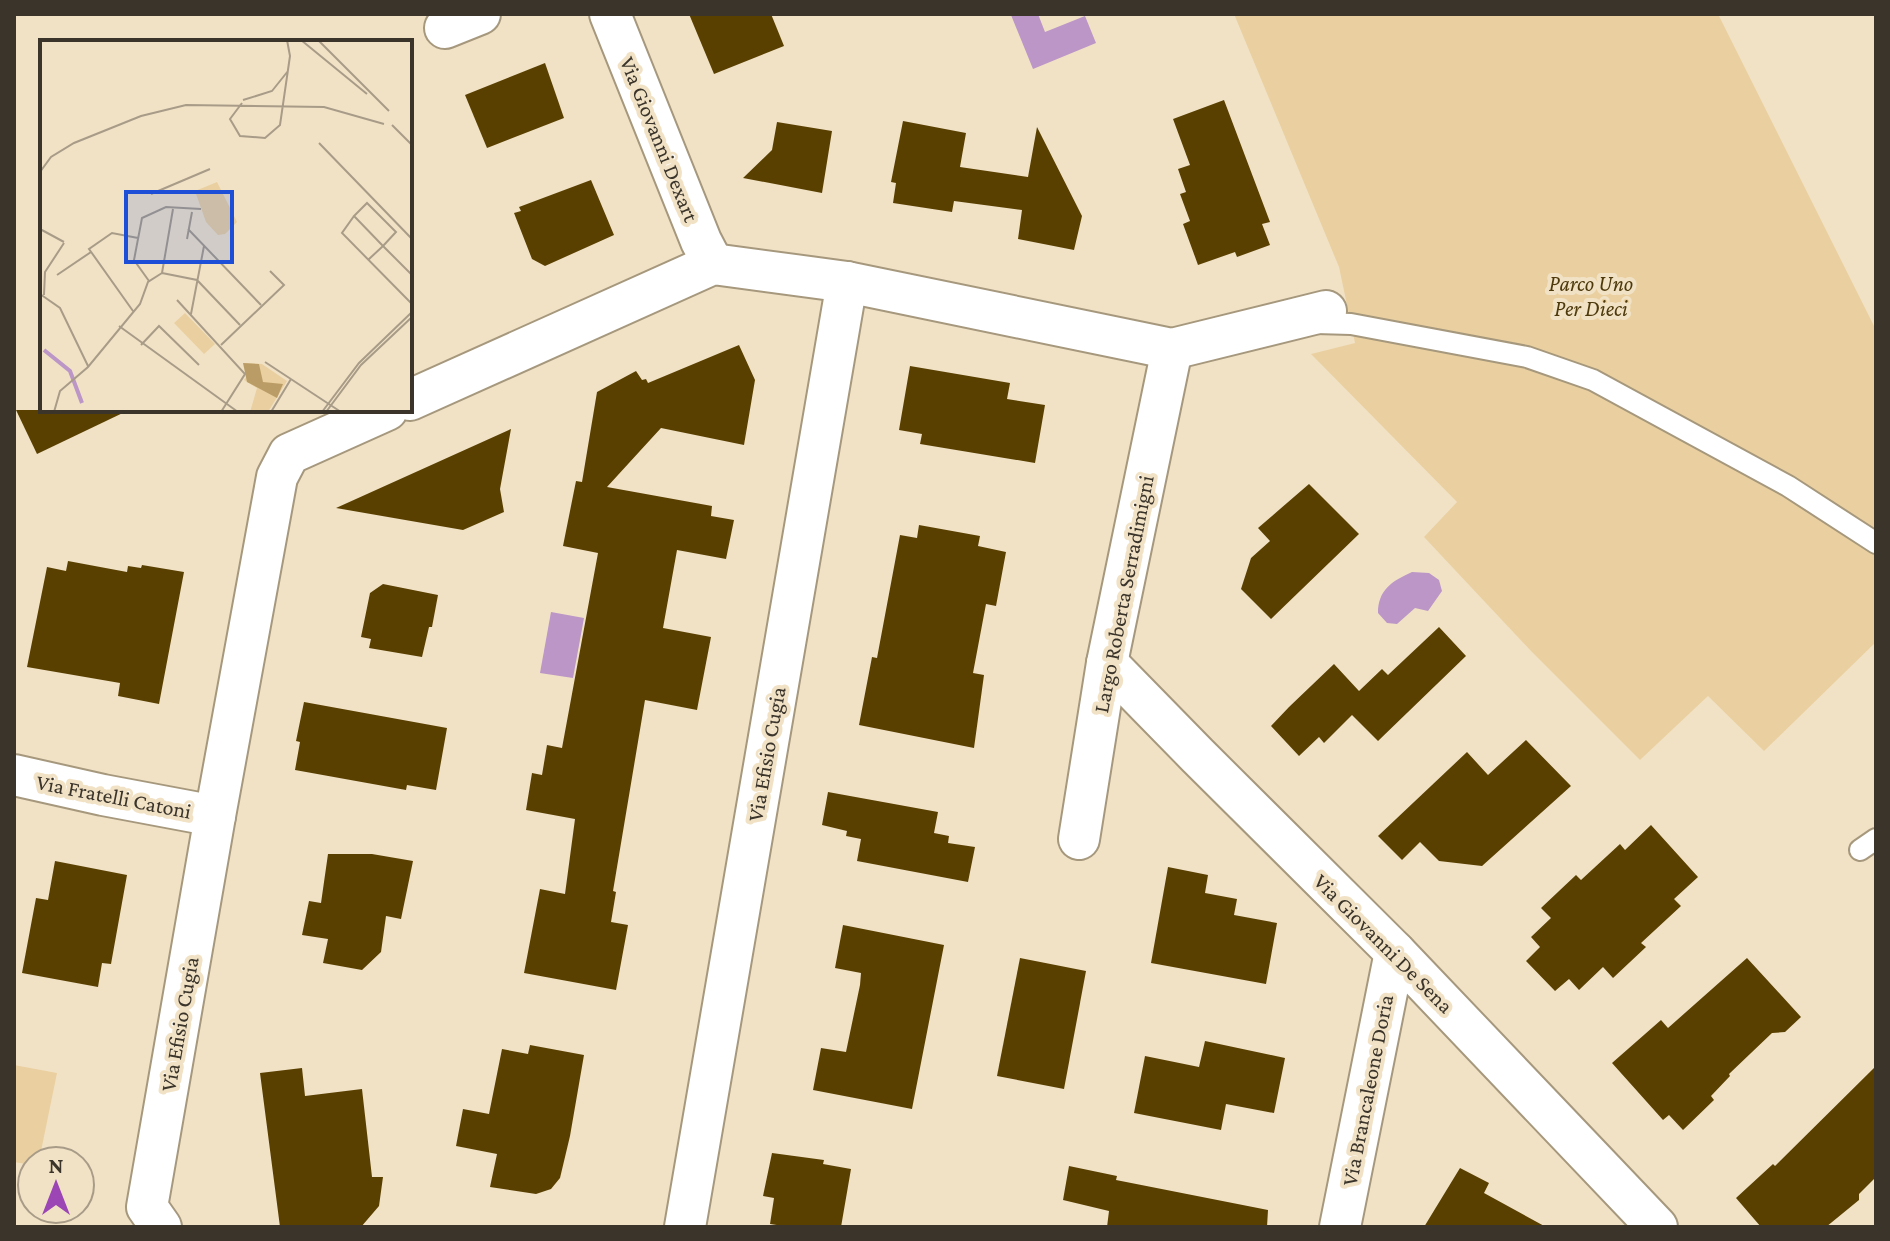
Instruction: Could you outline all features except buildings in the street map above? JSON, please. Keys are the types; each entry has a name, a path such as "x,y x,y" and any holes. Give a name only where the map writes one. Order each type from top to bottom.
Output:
{"street":[{"name":"Via Giovanni Dexart","path":"610,14 713,264"},
{"path":"412,399 713,264 847,282 1172,349 1326,311"},
{"name":"Via Efisio Cugia","path":"685,1227 847,282"},
{"name":"Largo Roberta Serradimigni","path":"1079,839 1107,663 1172,349"},
{"name":"Via Efisio Cugia","path":"161,1227 147,1207 277,477 289,454 383,412"},
{"name":"Via Giovanni De Sena","path":"1107,663 1395,952 1657,1227"},
{"name":"Via Fratelli Catoni","path":"14,775 215,816"},
{"name":"Via Brancaleone Doria","path":"1340,1227 1395,952"}],"lane":[{"path":"1284,322 1351,324 1512,354 1593,380 1788,486 1876,543"}],"green space":[{"name":"Parco Uno Per Dieci","path":"1234,14 1718,14 1876,330 1876,642 1764,751 1708,696 1640,760 1531,651 1424,537 1457,502 1311,354 1355,343 1339,267"},
{"path":"14,1065 57,1073 42,1145 16,1145 14,1162"}],"shaded area":[{"path":"1013,14 1038,14 1045,32 1085,16 1096,43 1033,69"},
{"path":"1412,572 1429,573 1439,580 1442,591 1428,611 1415,608 1397,624 1387,623 1378,613 1380,598 1392,583"},
{"path":"551,612 584,618 573,678 540,673"}]}
